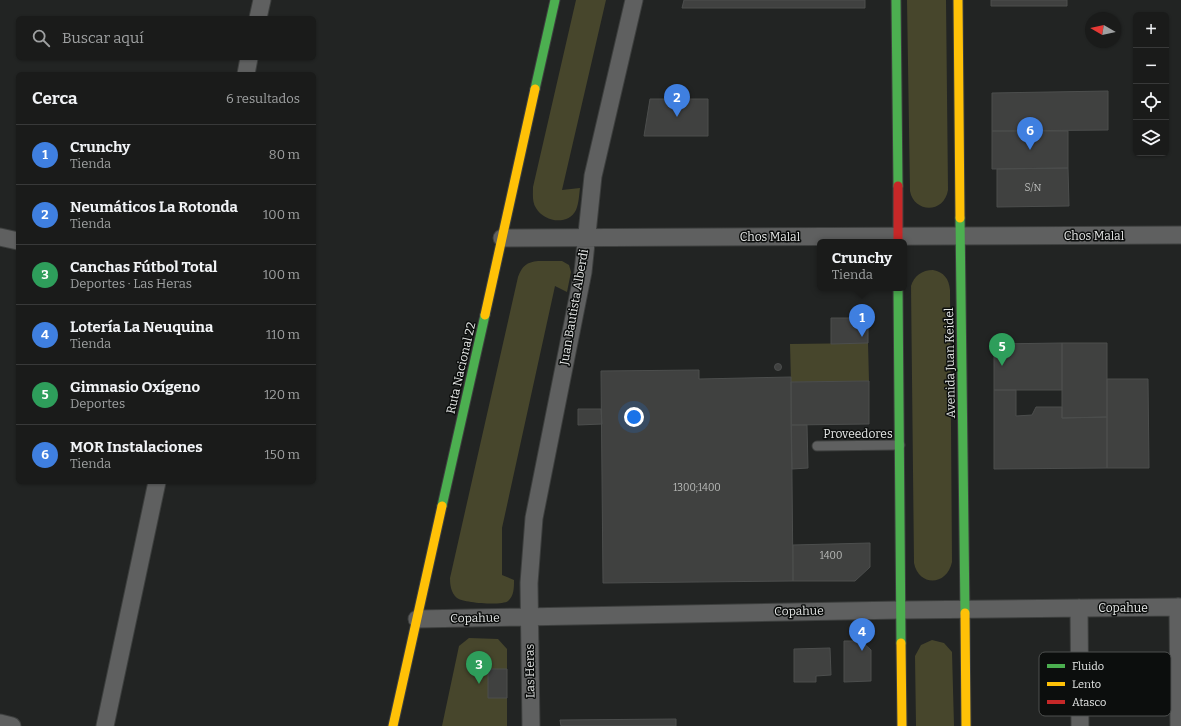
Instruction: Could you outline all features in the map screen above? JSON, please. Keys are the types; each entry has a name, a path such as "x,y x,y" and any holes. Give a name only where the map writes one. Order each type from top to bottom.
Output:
{"main road":[{"name":"Ruta Nacional 22","path":"393,726 556,0"},
{"path":"896,0 898,239"},
{"name":"Avenida Juan Keidel","path":"958,0 966,726"},
{"path":"898,291 902,726"}],"street":[{"path":"258,16 262,0"},
{"name":"Juan Bautista Alberdi","path":"530,616 530,563 534,518 580,288 593,176 634,0"},
{"path":"246,72 249,60"},
{"name":"Chos Malal","path":"502,238 898,239 1181,235"},
{"path":"0,237 16,241"},
{"path":"104,726 157,484"},
{"path":"1179,607 1179,726"},
{"name":"Copahue","path":"417,619 901,610 1179,607"},
{"path":"1079,608 1079,652"},
{"name":"Las Heras","path":"530,616 531,726"},
{"path":"1080,716 1080,726"},
{"path":"0,723 12,726"}],"lane":[{"name":"Proveedores","path":"817,446 900,446"}],"shaded area":[{"path":"576,0 606,0 562,190 580,188 578,205 576,210 568,218 556,220 544,216 536,208 533,201 533,187"},
{"path":"907,0 946,0 948,190 941,203 935,207 929,208 917,204 910,191"},
{"path":"538,261 562,261 569,265 571,272 567,292 555,286 502,528 502,575 514,580 513,592 510,599 504,603 491,604 461,600 453,594 450,578 518,277 525,265"},
{"path":"933,270 943,274 950,290 952,562 945,576 939,579 927,580 917,571 914,563 911,286 914,279 919,274 925,271"},
{"path":"868,343 869,381 791,382 790,344"},
{"path":"469,638 498,639 507,649 507,726 442,726 459,646"},
{"path":"932,640 944,643 952,652 954,726 916,726 915,656 921,645"}],"building":[{"path":"684,0 865,0 865,8 682,8"},
{"path":"991,0 1067,0 1067,6 991,6"},
{"path":"1108,91 1108,130 992,131 992,93"},
{"path":"650,99 708,99 708,136 644,136"},
{"path":"992,131 1068,131 1068,168 992,169"},
{"path":"1068,168 1069,206 997,207 997,169"},
{"path":"831,318 868,318 868,343 831,344"},
{"path":"1062,343 1107,343 1107,417 1062,418"},
{"path":"1062,343 1062,390 994,390 994,344"},
{"path":"778,363 781,364 781,370 778,371 775,370 774,367 775,364"},
{"path":"699,370 699,379 791,377 793,581 603,583 601,371"},
{"path":"1107,379 1148,379 1149,468 1107,468"},
{"path":"869,381 869,424 791,425 791,382"},
{"path":"994,390 1016,390 1016,416 1032,415 1036,407 1062,407 1062,418 1107,417 1107,468 994,469"},
{"path":"578,409 601,409 602,424 578,425"},
{"path":"791,425 807,425 808,468 792,469"},
{"path":"870,543 870,567 855,581 793,581 793,545"},
{"path":"844,641 861,641 871,650 871,681 844,682"},
{"path":"830,648 831,675 816,676 816,682 794,682 794,649"},
{"path":"488,669 507,669 507,698 488,698"},
{"path":"676,719 676,726 561,726 560,720"}],"traffic: fast":[{"path":"535,89 555,0"},
{"path":"896,0 898,186"},
{"path":"960,218 965,613"},
{"path":"898,291 901,643"},
{"path":"442,506 485,315"}],"traffic: slow":[{"path":"958,0 960,218"},
{"path":"485,315 535,89"},
{"path":"393,726 442,506"},
{"path":"965,613 966,726"},
{"path":"901,643 902,726"}],"traffic: jam":[{"path":"898,186 898,239"}],"place":[{"name":"Neumáticos La Rotonda","path":"677,117"},
{"name":"MOR Instalaciones","path":"1030,150"},
{"name":"Crunchy","path":"862,337"},
{"name":"Gimnasio Oxígeno","path":"1002,366"},
{"name":"Lotería La Neuquina","path":"862,651"},
{"name":"Canchas Fútbol Total","path":"479,684"}]}
